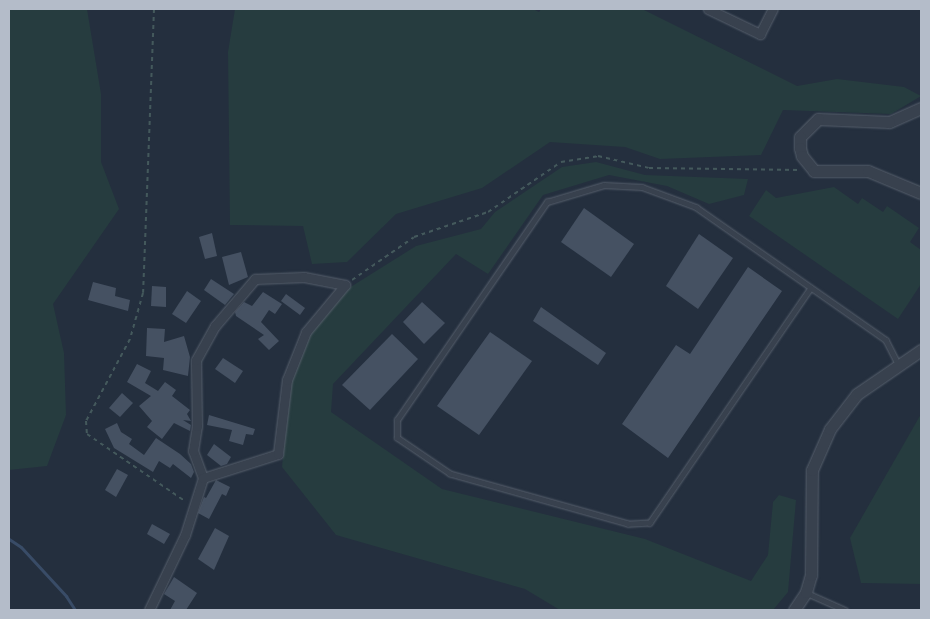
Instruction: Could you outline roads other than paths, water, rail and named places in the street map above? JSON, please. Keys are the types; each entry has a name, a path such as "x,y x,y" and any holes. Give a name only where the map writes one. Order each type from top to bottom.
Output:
{"street":[{"path":"708,9 760,34 773,9"},
{"path":"921,108 889,122 818,119 800,136 800,148 802,156 814,171 868,171 921,193"},
{"path":"149,610 185,535 203,478 193,451 197,426 196,360 215,326 256,279 304,277 345,285 306,332 287,380 278,454 203,478"},
{"path":"794,610 806,592 811,575 812,470 830,429 857,394 921,350"}],"lane":[{"path":"811,288 650,522 628,524 450,474 397,438 397,420 547,202 604,185 642,187 696,207 886,340 899,365"},
{"path":"806,592 845,610"}],"waterway":[{"path":"9,539 21,547 66,596 75,610"}]}
